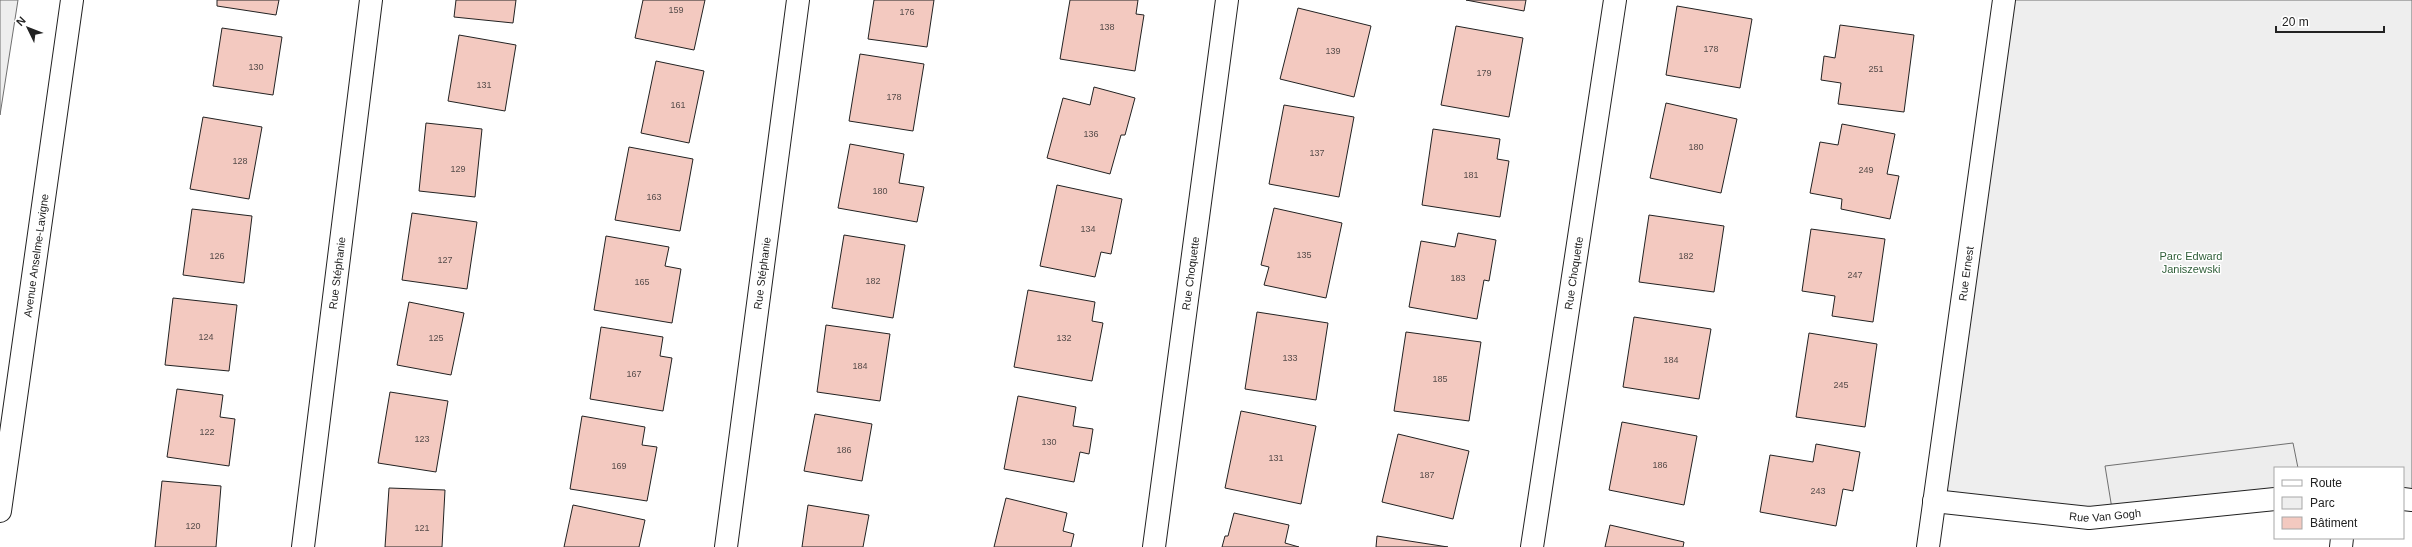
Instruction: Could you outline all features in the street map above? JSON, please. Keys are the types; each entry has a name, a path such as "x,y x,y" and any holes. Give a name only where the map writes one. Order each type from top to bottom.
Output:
{"street":[{"name":"Avenue Anselme-Lavigne","path":"0,511 72,0"},
{"name":"Rue Stéphanie","path":"303,547 371,0"},
{"name":"Rue Stéphanie","path":"726,547 798,0"},
{"name":"Rue Choquette","path":"1154,547 1227,0"},
{"name":"Rue Choquette","path":"1532,547 1615,0"},
{"name":"Rue Ernest","path":"1928,547 2004,0"},
{"name":"Rue Van Gogh","path":"1934,501 2089,518 2274,499"}],"green space":[{"path":"0,0 18,0 0,115"},
{"name":"Parc Edward Janiszewski","path":"2004,0 2412,0 2412,500 2404,499 2404,467 2274,467 2274,468 2089,518 1934,501"}],"shaded area":[{"path":"2293,443 2298,467 2274,467 2274,499 2113,515 2105,466"}],"building":[{"path":"217,0 279,0 276,15 217,6"},
{"path":"456,0 516,0 513,23 454,17"},
{"path":"643,0 705,0 694,50 635,38"},
{"path":"874,0 934,0 927,47 868,39"},
{"path":"1070,0 1138,0 1136,14 1144,15 1135,71 1060,59"},
{"path":"1466,0 1526,0 1524,11"},
{"path":"1677,6 1752,19 1740,88 1666,75"},
{"path":"1298,8 1371,26 1354,97 1280,79"},
{"path":"1840,25 1914,35 1904,112 1838,104 1841,83 1821,80 1824,56 1835,58"},
{"path":"1456,26 1523,38 1509,117 1441,105"},
{"path":"222,28 282,37 273,95 213,86"},
{"path":"459,35 516,45 505,111 448,101"},
{"path":"860,54 924,64 913,131 849,121"},
{"path":"656,61 704,71 689,143 641,133"},
{"path":"1094,87 1135,98 1125,135 1121,135 1110,174 1047,158 1063,98 1090,105"},
{"path":"1666,103 1737,119 1721,193 1650,178"},
{"path":"1284,105 1354,117 1339,197 1269,184"},
{"path":"203,117 262,127 249,199 190,189"},
{"path":"426,123 482,129 475,197 419,191"},
{"path":"1842,124 1895,134 1887,174 1899,176 1890,219 1841,209 1842,199 1810,193 1820,142 1838,145"},
{"path":"1433,129 1500,139 1497,159 1509,161 1500,217 1422,205"},
{"path":"850,144 904,154 899,183 924,187 917,222 838,208"},
{"path":"629,147 693,159 680,231 615,220"},
{"path":"1057,185 1122,199 1111,254 1101,252 1095,277 1040,266"},
{"path":"1274,208 1342,223 1326,298 1264,285 1269,267 1261,265"},
{"path":"192,209 252,216 244,283 183,275"},
{"path":"412,213 477,222 467,289 402,280"},
{"path":"1649,215 1724,226 1714,292 1639,282"},
{"path":"1811,229 1885,239 1873,322 1832,316 1835,296 1802,291"},
{"path":"1458,233 1496,240 1489,281 1484,280 1477,319 1409,307 1421,241 1455,247"},
{"path":"844,235 905,245 893,318 832,308"},
{"path":"606,236 669,247 665,266 681,269 672,323 594,310"},
{"path":"1028,290 1095,302 1092,321 1103,323 1092,381 1014,367"},
{"path":"173,298 237,305 229,371 165,365"},
{"path":"409,302 464,313 451,375 397,365"},
{"path":"1257,312 1328,323 1316,400 1245,389"},
{"path":"1634,317 1711,329 1699,399 1623,387"},
{"path":"826,325 890,334 880,401 817,392"},
{"path":"601,327 663,337 660,356 672,358 663,411 590,399"},
{"path":"1406,332 1481,342 1469,421 1394,411"},
{"path":"1809,333 1877,344 1865,427 1796,417"},
{"path":"177,389 223,395 220,417 235,419 229,466 167,457"},
{"path":"390,392 448,401 436,472 378,463"},
{"path":"1018,396 1076,407 1073,426 1093,429 1089,454 1080,452 1074,482 1004,469"},
{"path":"1241,411 1316,426 1301,504 1225,488"},
{"path":"815,414 872,424 862,481 804,471"},
{"path":"582,416 645,427 642,445 657,447 647,501 570,489"},
{"path":"1622,422 1697,436 1684,505 1609,490"},
{"path":"1398,434 1469,451 1453,519 1382,502"},
{"path":"1816,444 1860,452 1853,491 1843,489 1836,526 1760,512 1770,455 1813,462"},
{"path":"162,481 221,486 216,547 155,547"},
{"path":"389,488 445,490 442,547 385,547"},
{"path":"1006,498 1067,513 1063,531 1074,534 1071,547 994,547"},
{"path":"573,505 645,520 639,547 564,547"},
{"path":"808,505 869,515 863,547 802,547"},
{"path":"1234,513 1289,525 1285,543 1299,547 1222,547 1225,536 1228,536"},
{"path":"1610,525 1684,542 1683,547 1605,547"},
{"path":"1377,536 1448,547 1376,547"}]}
